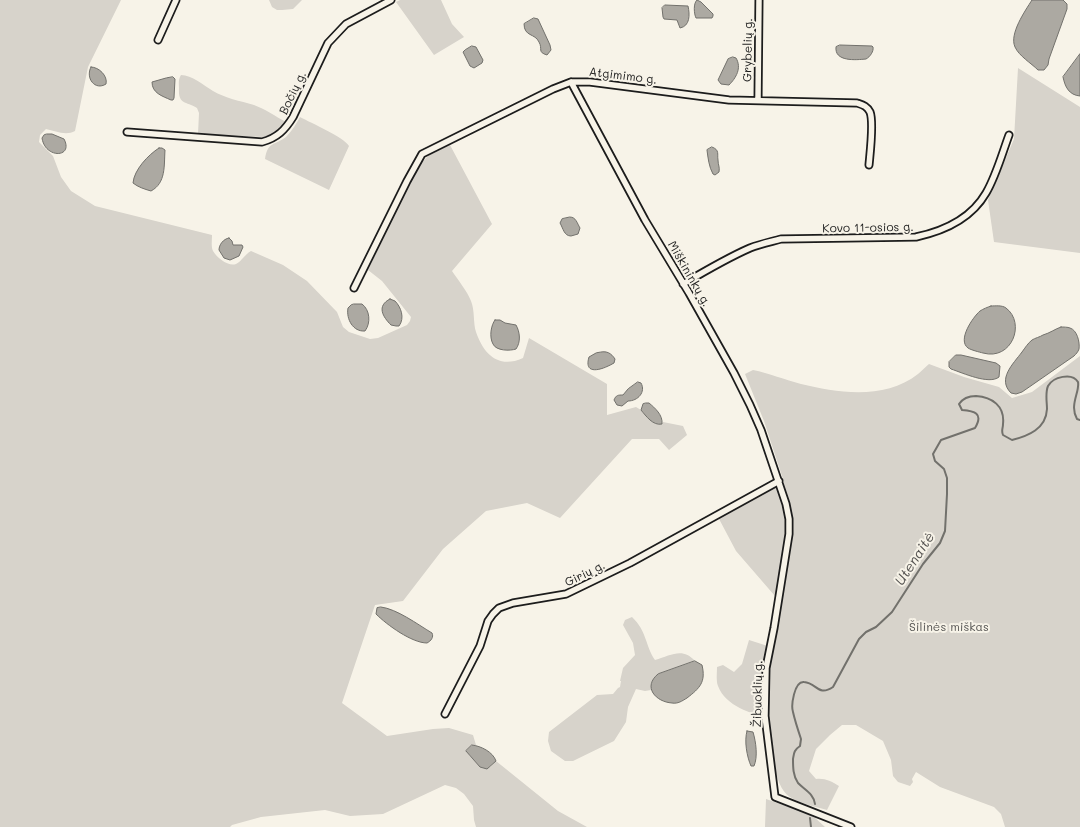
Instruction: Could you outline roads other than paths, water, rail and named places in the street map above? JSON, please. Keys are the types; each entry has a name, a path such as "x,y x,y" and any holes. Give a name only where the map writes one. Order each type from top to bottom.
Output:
{"street":[{"path":"158,40 176,0"},
{"name":"Bočių g.","path":"127,132 262,142 276,137 288,126 328,44 346,24 391,0"},
{"name":"Grybelių g.","path":"758,100 759,0"},
{"name":"Atgimimo g.","path":"354,288 422,154 553,89 571,82 590,82 729,100 857,103 864,105 869,110 872,118 869,166"},
{"name":"Miškininkų g.","path":"571,82 646,220 734,373 761,430 779,481"},
{"name":"Kovo 11-osios g.","path":"683,284 750,248 781,239 916,237 932,234 966,216 986,194 1009,135"},
{"name":"Girių g.","path":"445,714 480,646 488,621 499,608 513,603 566,594 630,563 779,481"},
{"name":"Žibuoklių g.","path":"779,481 790,519 774,628 766,668 765,716 775,797 851,827"}],"waterway":[{"name":"Utenaitė","path":"815,804 811,795 798,783 794,771 793,759 795,750 800,746 801,739 792,709 796,689 798,685 804,682 824,691 833,687 859,639 892,612 923,564 940,543 945,531 947,478 944,469 935,461 933,454 941,440 975,428 978,423 978,416 974,412 962,410 959,404 964,399 973,396 987,398 992,401 1000,407 1002,412 1003,435 1012,440 1030,434 1040,427 1046,416 1048,386 1054,380 1067,376 1078,382 1074,409 1077,419 1080,420"},
{"name":"Utenaitė","path":"810,818 811,827"}],"park label":[{"name":"Šilinės miškas","path":"949,627"}]}
